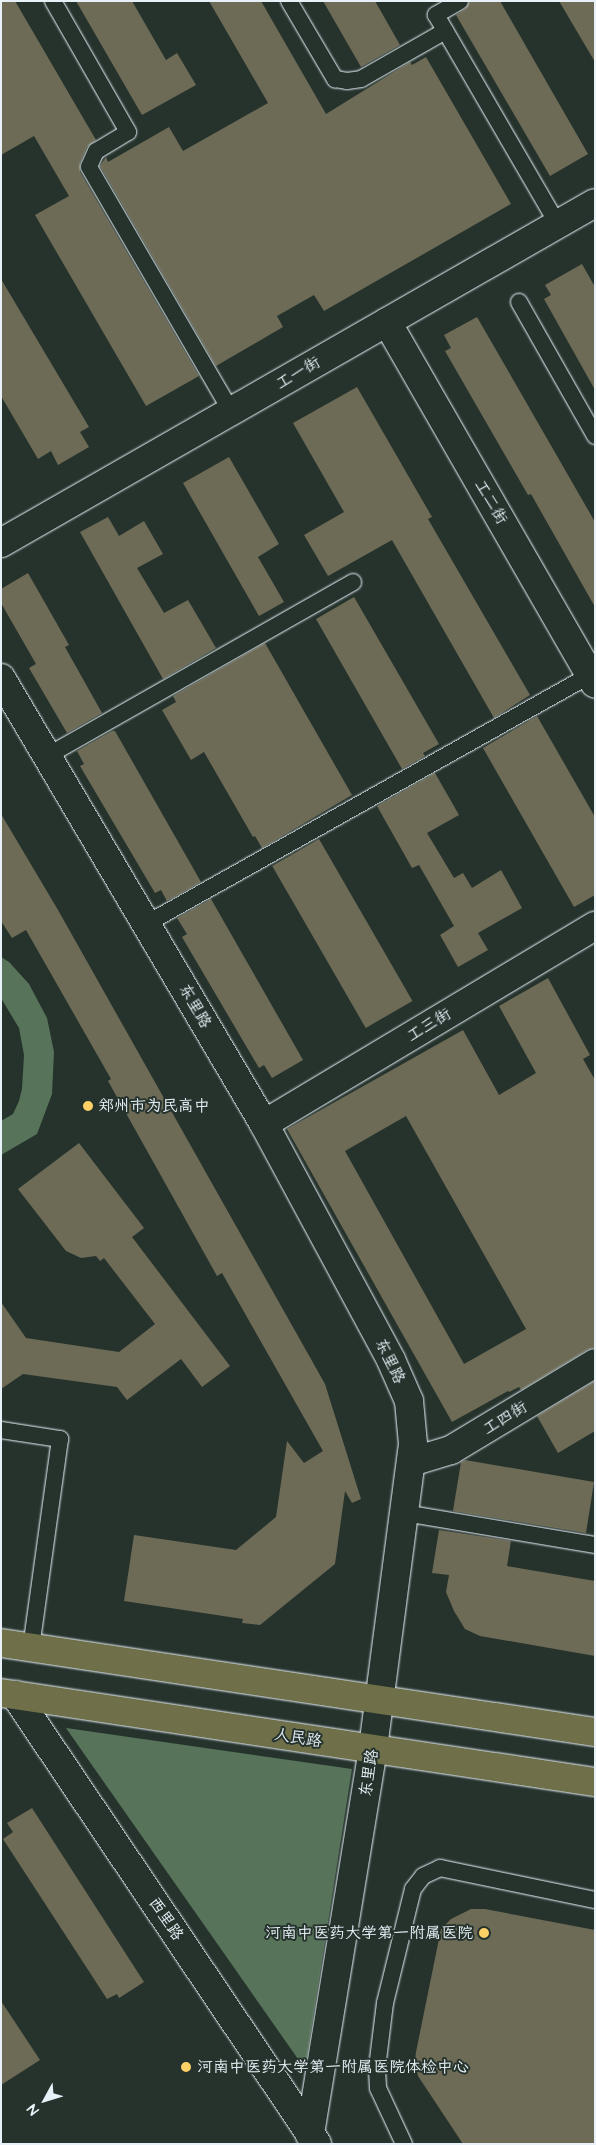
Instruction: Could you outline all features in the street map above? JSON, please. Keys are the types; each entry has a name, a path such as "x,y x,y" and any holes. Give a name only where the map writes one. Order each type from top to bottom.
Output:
{"main road":[{"path":"1,1643 595,1732"},
{"name":"人民路","path":"8,1694 595,1782"}],"street":[{"name":"工一街","path":"1,543 595,204"},
{"name":"工二街","path":"387,322 592,679"},
{"name":"东里路","path":"1,678 264,1124 395,1368 409,1401 413,1444 373,1749 314,2139"},
{"name":"工三街","path":"264,1124 595,926"},
{"name":"工四街","path":"410,1462 451,1450 595,1364"},
{"name":"西里路","path":"8,1694 314,2139"}],"lane":[{"path":"53,1 128,132 96,151 89,167 232,412"},
{"path":"289,1 335,79 347,81 361,78 445,30"},
{"path":"460,1 436,15 558,225"},
{"path":"519,302 595,436"},
{"path":"47,756 353,582"},
{"path":"146,924 592,679"},
{"path":"1,1430 60,1438 31,1647"},
{"path":"404,1513 595,1545"},
{"path":"404,2144 378,2088 377,2068 385,2004 413,1889 418,1882 424,1876 440,1868 595,1900"}],"green space":[{"path":"1,957 9,962 29,984 47,1018 54,1052 52,1094 37,1134 1,1155 1,1121 13,1114 19,1101 22,1089 24,1055 19,1028 1,998"},
{"path":"66,1728 352,1769 305,2069"}],"building":[{"path":"1,1 15,1 96,140 87,147 80,163 80,172 199,376 146,406 35,215 69,196 34,136 1,155"},
{"path":"76,1 132,1 166,60 177,53 196,85 142,115"},
{"path":"209,1 261,1 326,114 410,62 412,65 426,57 511,204 324,311 314,295 277,316 283,327 216,366 100,166 106,157 108,162 169,127 183,151 268,103"},
{"path":"323,1 375,1 400,45 361,67"},
{"path":"470,1 500,1 588,154 550,176 456,15 465,9"},
{"path":"559,1 595,1 595,62"},
{"path":"582,264 595,287 595,390 544,299 551,295 545,285"},
{"path":"1,279 89,427 80,432 89,447 58,465 51,451 38,459 1,396"},
{"path":"477,317 595,522 595,607 531,494 528,495 445,351 451,348 444,335"},
{"path":"357,387 432,517 428,519 530,695 494,718 392,540 328,576 304,535 344,512 293,423"},
{"path":"229,457 279,544 258,557 284,602 259,616 183,483"},
{"path":"108,517 119,536 144,521 163,554 137,568 164,613 188,600 216,648 163,679 80,532"},
{"path":"28,573 69,645 65,647 102,713 67,733 29,668 36,664 1,603 1,589"},
{"path":"354,597 439,744 423,753 425,756 402,769 316,619"},
{"path":"265,643 352,795 262,848 255,836 253,837 204,752 191,760 162,710 176,702 173,696"},
{"path":"537,716 595,817 595,895 574,907 483,748"},
{"path":"115,731 201,882 167,901 161,890 155,893 80,766 84,764 77,751"},
{"path":"435,773 459,815 427,833 454,878 463,873 472,888 501,870 522,908 478,933 488,950 458,967 440,935 454,926 419,865 412,868 377,806"},
{"path":"1,814 58,910 325,1384 361,1499 352,1503 345,1491 335,1564 260,1625 242,1623 243,1619 124,1601 134,1535 236,1550 276,1517 287,1441 304,1463 323,1451 222,1273 217,1276 108,1081 111,1079 26,930 12,938 1,921"},
{"path":"319,839 413,1001 366,1028 272,866"},
{"path":"211,899 303,1060 272,1078 264,1065 259,1068 182,937 187,934 177,918"},
{"path":"548,978 590,1055 583,1059 595,1080 595,1347 521,1390 519,1387 508,1391 452,1422 287,1129 463,1030 499,1095 536,1073 499,1006","holes":["406,1116 526,1329 464,1364 345,1151"]},
{"path":"79,1143 144,1228 132,1237 230,1366 202,1387 181,1359 127,1400 117,1387 23,1374 1,1389 1,1302 26,1338 119,1352 155,1324 104,1258 100,1261 96,1256 81,1258 66,1251 18,1189"},
{"path":"595,1381 595,1431 558,1453 537,1416"},
{"path":"465,1460 594,1482 586,1533 453,1511 461,1462"},
{"path":"439,1530 511,1541 507,1566 595,1581 595,1656 480,1636 465,1629 454,1611 446,1592 449,1575 432,1573"},
{"path":"32,1808 144,1982 119,1998 117,1994 107,1999 3,1839 13,1832 7,1823"},
{"path":"471,1909 485,1909 595,1930 595,2144 463,2144 418,2076 415,2061 416,2052 441,1929 451,1919"},
{"path":"1,2001 40,2060 1,2085"}],"place":[{"name":"郑州市为民高中","path":"88,1106"},
{"name":"河南中医药大学第一附属医院","path":"484,1933"},
{"name":"河南中医药大学第一附属医院体检中心","path":"186,2067"}]}
